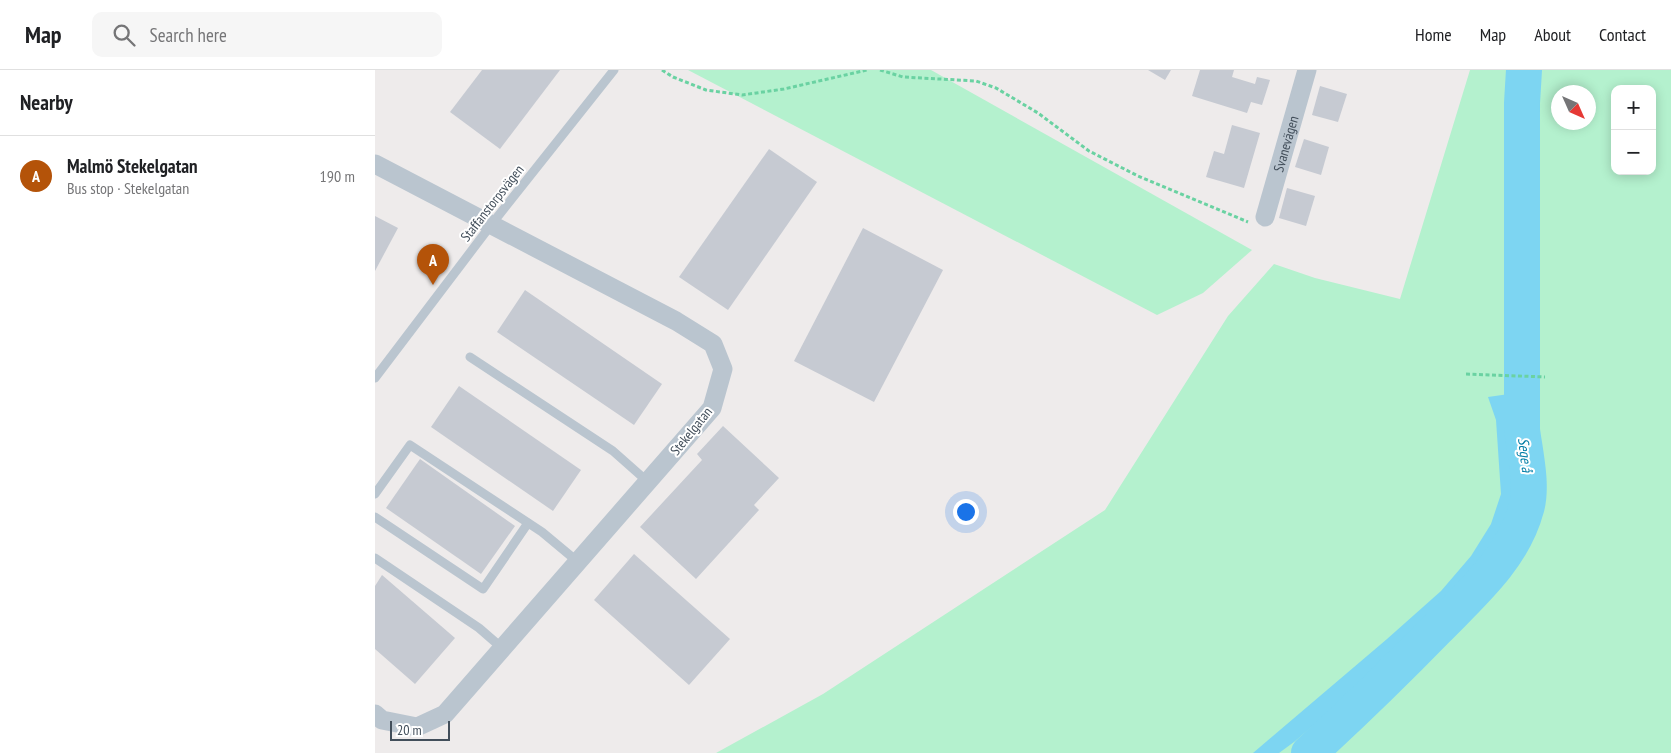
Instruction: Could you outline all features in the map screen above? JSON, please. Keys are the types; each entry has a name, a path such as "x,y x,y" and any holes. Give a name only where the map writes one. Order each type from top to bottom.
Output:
{"street":[{"name":"Svanevägen","path":"1265,217 1306,70"},
{"name":"Stekelgatan","path":"375,164 676,321 713,344 723,369 712,408 445,714 417,727 383,720 375,714"}],"lane":[{"name":"Staffanstorpsvägen","path":"375,378 491,225 614,70"},
{"path":"470,357 613,451 647,482"},
{"path":"375,494 410,445 542,532 578,562"},
{"path":"375,517 483,590 528,523"},
{"path":"375,558 479,628 502,648"}],"path":[{"path":"662,70 673,77 706,90 742,95 784,89 867,70"},
{"path":"880,70 903,76 976,81 996,88 1038,113 1089,151 1139,176 1257,225 1265,217"},
{"path":"1466,374 1545,377"}],"green space":[{"path":"688,70 931,70 1252,250 1203,293 1157,315"},
{"path":"1470,70 1671,70 1671,753 716,753 823,694 1105,510 1228,316 1274,264 1315,278 1400,299"}],"water":[{"path":"1509,394 1519,502 1505,535 1486,564 1452,600 1379,669 1294,742 1279,753 1253,753 1441,591 1471,556 1491,524 1501,494 1496,420 1488,397"}],"building":[{"path":"482,70 560,70 500,149 450,112"},
{"path":"1148,70 1171,70 1165,80"},
{"path":"1200,70 1234,70 1232,77 1255,84 1257,77 1270,80 1262,105 1251,102 1247,113 1192,96"},
{"path":"1320,86 1347,94 1338,122 1312,115"},
{"path":"1232,125 1260,133 1244,188 1206,177 1214,151 1224,154"},
{"path":"1304,139 1329,147 1321,175 1295,167"},
{"path":"769,149 817,182 728,310 679,277"},
{"path":"1287,188 1315,196 1306,226 1279,218"},
{"path":"375,216 398,228 375,271"},
{"path":"863,228 943,270 874,402 794,361"},
{"path":"525,290 662,384 634,425 497,332"},
{"path":"459,386 581,470 553,511 431,427"},
{"path":"723,426 779,478 754,505 759,510 696,579 640,527 702,460 697,454"},
{"path":"420,459 515,526 481,574 386,508"},
{"path":"634,554 730,639 689,685 594,600"},
{"path":"382,575 455,638 415,684 375,649 375,586"}],"waterway":[{"name":"Sege å","path":"1309,753 1390,677 1477,589 1511,543 1520,527 1526,509 1529,480 1522,430 1522,103 1524,70"}],"place":[{"name":"Malmö Stekelgatan","path":"433,285"}]}
